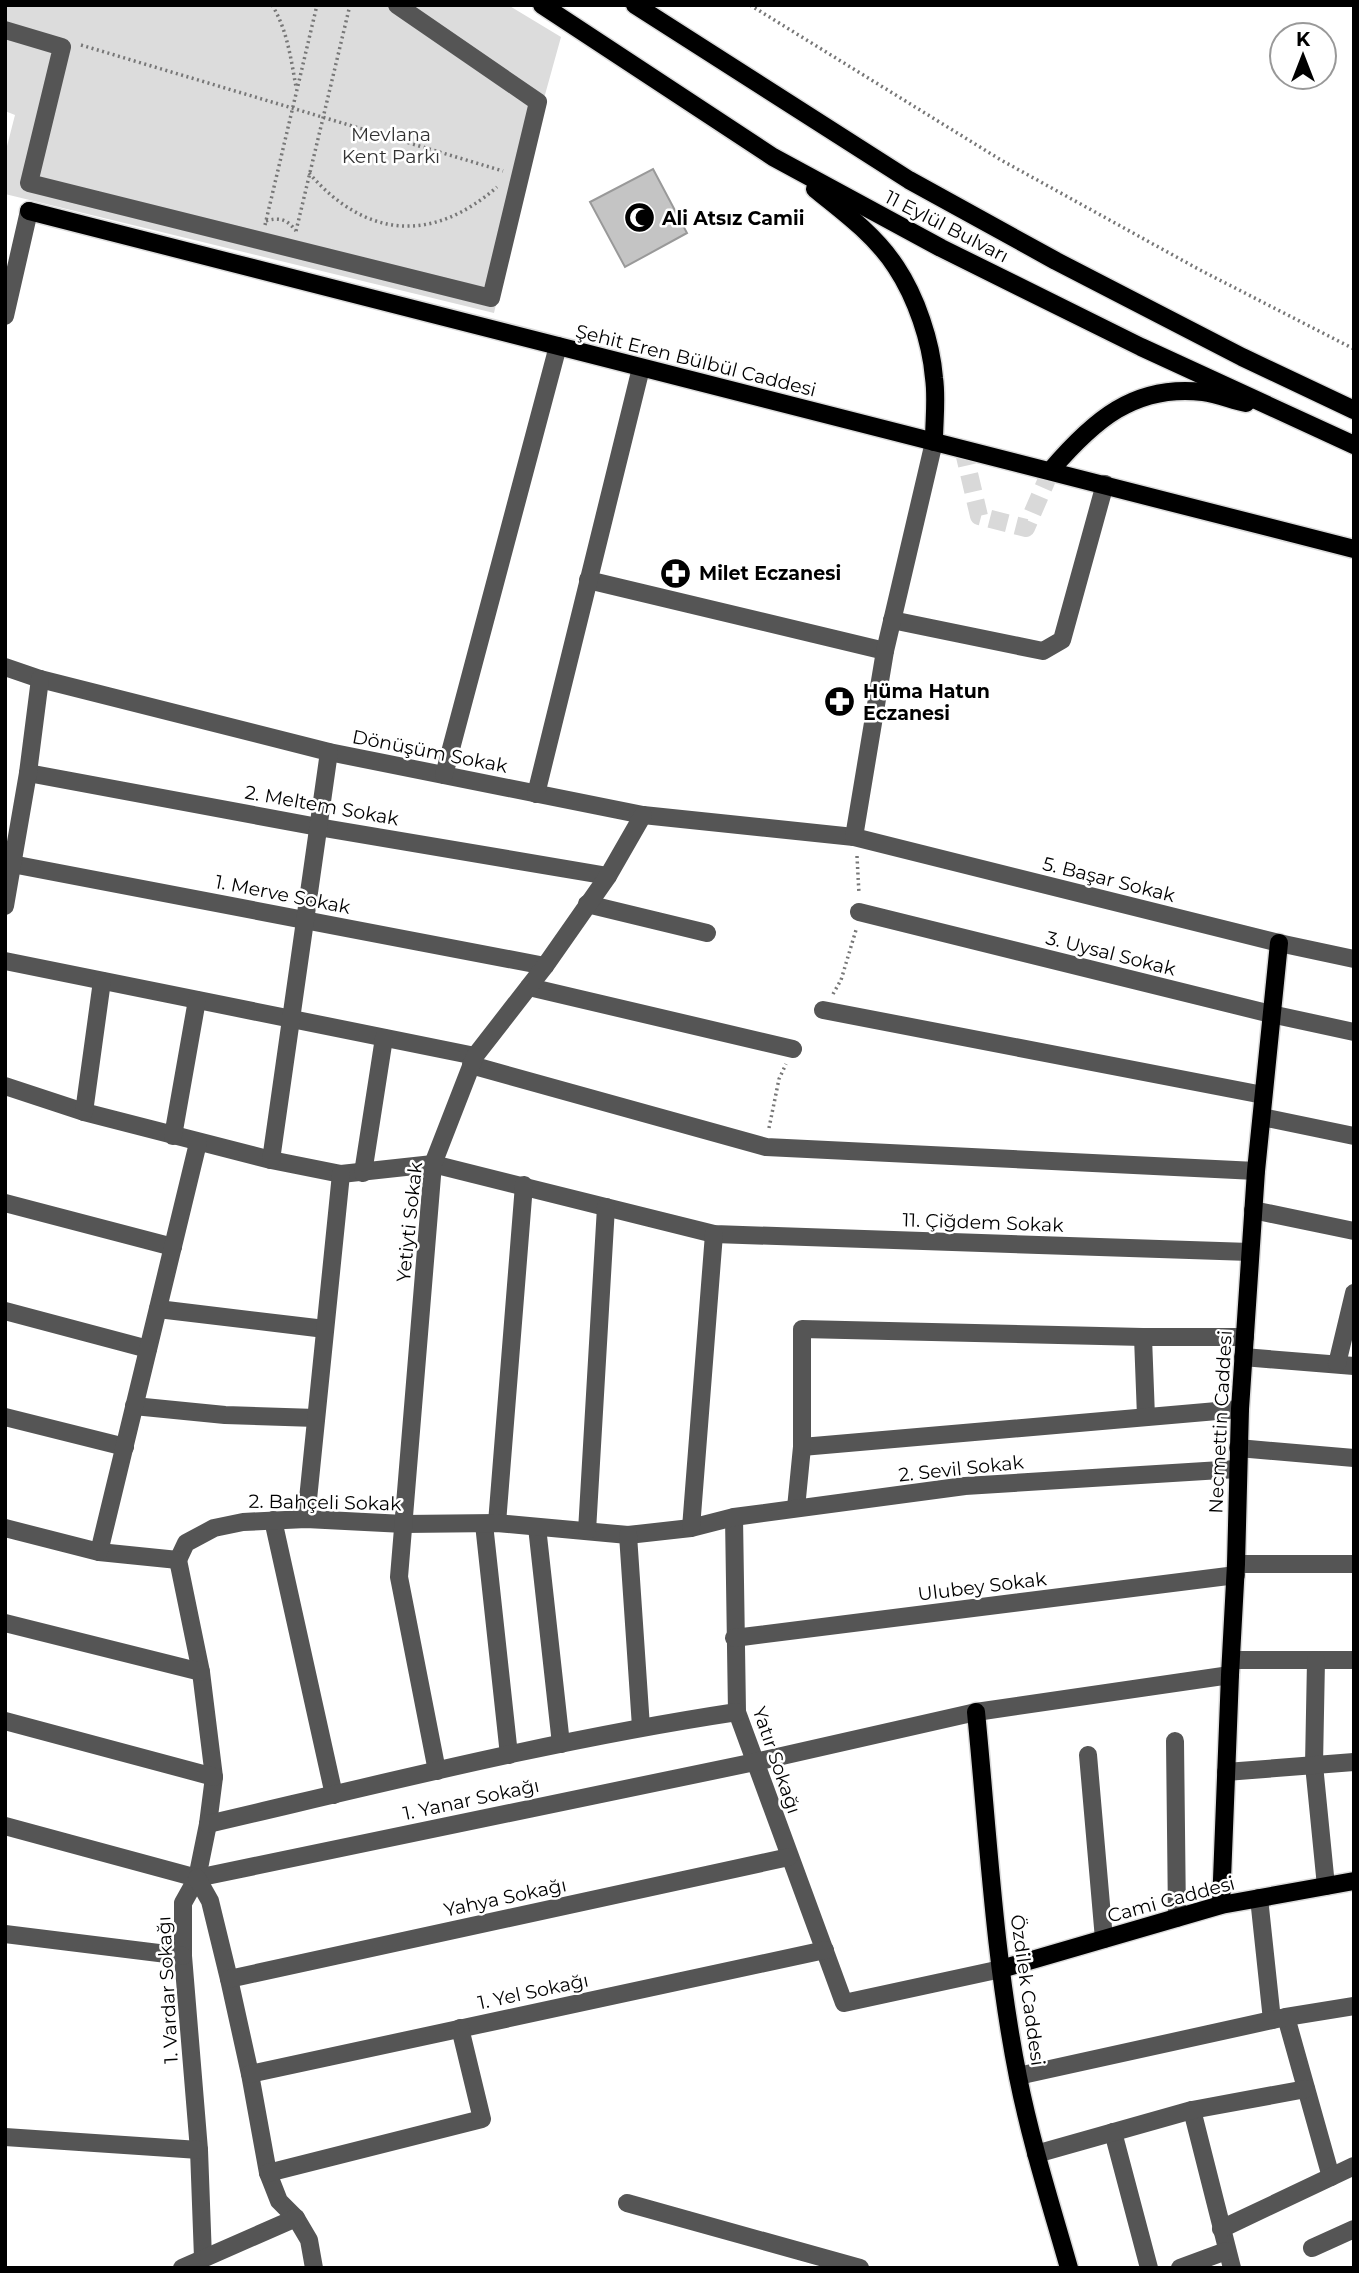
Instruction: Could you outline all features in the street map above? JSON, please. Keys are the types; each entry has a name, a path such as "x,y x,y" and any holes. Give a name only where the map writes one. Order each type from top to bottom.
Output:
{"main road":[{"name":"11 Eylül Bulvarı","path":"542,5 773,157 941,248 1141,347 1354,445"},
{"name":"11 Eylül Bulvarı","path":"635,5 909,180 1056,261 1230,351 1354,410"},
{"path":"773,157 849,216 896,267 914,303 927,340 934,378 934,442"},
{"name":"Şehit Eren Bülbül Caddesi","path":"29,211 1354,549"},
{"path":"1051,470 1082,435 1110,414 1135,400 1170,391 1205,393 1297,417"},
{"name":"Necmettin Caddesi","path":"1221,1905 1236,1569 1240,1409 1256,1171 1279,943"},
{"name":"Özdilek Caddesi","path":"976,1712 1001,1969 1018,2076 1036,2154 1069,2268"},
{"name":"Cami Caddesi","path":"1001,1969 1221,1905 1354,1881"}],"street":[{"path":"5,30 62,47 29,183 491,298 538,102 397,5"},
{"path":"5,317 29,211"},
{"path":"444,775 558,346"},
{"path":"536,794 641,368"},
{"path":"854,837 885,651 934,442"},
{"path":"892,620 1043,651 1062,640 1105,484"},
{"path":"589,580 885,651"},
{"name":"Dönüşüm Sokak","path":"5,667 40,679 329,752 536,794 643,815 854,837"},
{"path":"5,906 28,773 40,679"},
{"path":"271,1160 329,752"},
{"name":"2. Meltem Sokak","path":"28,773 318,827 608,876"},
{"name":"Yetiyti Sokak","path":"437,1771 399,1577 433,1164 473,1060 545,967 608,876 643,815"},
{"name":"5. Başar Sokak","path":"854,837 1279,943 1354,959"},
{"name":"1. Merve Sokak","path":"12,864 545,967"},
{"path":"587,904 707,933"},
{"name":"3. Uysal Sokak","path":"859,912 1354,1032"},
{"path":"5,961 384,1038 473,1060 766,1147 1256,1171"},
{"path":"84,1112 102,981"},
{"path":"529,987 793,1049"},
{"path":"173,1136 197,1000"},
{"path":"824,1010 1264,1094"},
{"path":"363,1173 384,1038"},
{"path":"5,1086 84,1112 198,1143 341,1174 433,1164"},
{"path":"1262,1117 1354,1136"},
{"path":"99,1552 198,1143"},
{"name":"11. Çiğdem Sokak","path":"433,1164 714,1234 1250,1252"},
{"path":"306,1519 341,1174"},
{"path":"509,1755 491,1523 524,1185"},
{"path":"5,1203 173,1247"},
{"path":"587,1531 606,1207"},
{"path":"1253,1210 1354,1231"},
{"path":"691,1528 714,1234"},
{"path":"1244,1357 1345,1365 1354,1293"},
{"path":"158,1309 325,1329"},
{"path":"5,1311 148,1349"},
{"path":"796,1508 802,1447 802,1329 1245,1337"},
{"path":"1143,1337 1146,1417"},
{"path":"134,1406 225,1415 316,1418"},
{"path":"802,1447 1240,1409"},
{"path":"5,1417 125,1447"},
{"path":"1238,1448 1354,1458"},
{"name":"2. Sevil Sokak","path":"691,1528 734,1517 965,1486 1237,1469"},
{"name":"Yatır Sokağı","path":"734,1517 737,1712 844,2003 1001,1969"},
{"path":"273,1520 334,1795"},
{"name":"2. Bahçeli Sokak","path":"178,1560 186,1543 214,1528 273,1520 404,1524 491,1523 628,1535 691,1528"},
{"path":"537,1527 561,1744"},
{"path":"5,1528 99,1552 178,1560"},
{"path":"628,1535 641,1727"},
{"name":"1. Vardar Sokağı","path":"178,1560 201,1672 214,1777 197,1878 183,1903 183,1956 199,2150 203,2258"},
{"name":"Ulubey Sokak","path":"734,1637 1236,1569 1354,1564"},
{"path":"5,1623 201,1672"},
{"path":"1316,1660 1314,1765 1326,1886"},
{"name":"1. Yanar Sokağı","path":"197,1878 755,1762 976,1712 1230,1668 1316,1660 1354,1660"},
{"path":"208,1824 641,1727 737,1712"},
{"path":"5,1721 214,1777"},
{"path":"1175,1741 1177,1918"},
{"path":"1088,1755 1104,1939"},
{"path":"1226,1772 1354,1762"},
{"path":"5,1826 197,1878 210,1901 229,1979 268,2173 279,2202 296,2218 309,2240 313,2268"},
{"name":"Yahya Sokağı","path":"229,1979 789,1857"},
{"path":"1259,1898 1279,2019 1306,2089 1331,2177"},
{"path":"5,1934 183,1956"},
{"name":"1. Yel Sokağı","path":"250,2074 825,1950"},
{"path":"1018,2076 1279,2019 1354,2006"},
{"path":"268,2173 482,2119 460,2028"},
{"path":"1036,2154 1192,2110 1306,2089"},
{"path":"1180,2268 1229,2259 1192,2110"},
{"path":"1113,2132 1149,2268"},
{"path":"5,2137 199,2150"},
{"path":"1221,2229 1354,2166"},
{"path":"627,2203 860,2268"},
{"path":"182,2268 296,2218"},
{"path":"1312,2248 1354,2229"}],"path":[{"path":"272,5 283,28 296,91"},
{"path":"261,242 317,5"},
{"path":"291,249 350,5"},
{"path":"750,5 1001,160 1200,270 1354,349"},
{"path":"72,42 511,173"},
{"path":"309,173 329,195 349,210 385,225 405,226 439,222 455,216 502,182"},
{"path":"265,221 276,218 289,221 296,231"}],"green space":[{"name":"Mevlana Kent Parkı","path":"5,5 508,5 561,37 543,102 494,313 5,194 5,154 15,115 5,111"}],"building":[{"name":"Ali Atsız Camii","path":"653,169 687,233 625,267 590,202"}],"tunnel":[{"path":"963,448 979,516 1026,528 1051,470"}],"place":[{"name":"Ali Atsız Camii","path":"639,218"},
{"name":"Milet Eczanesi","path":"676,573"},
{"name":"Hüma Hatun Eczanesi","path":"840,702"}]}
